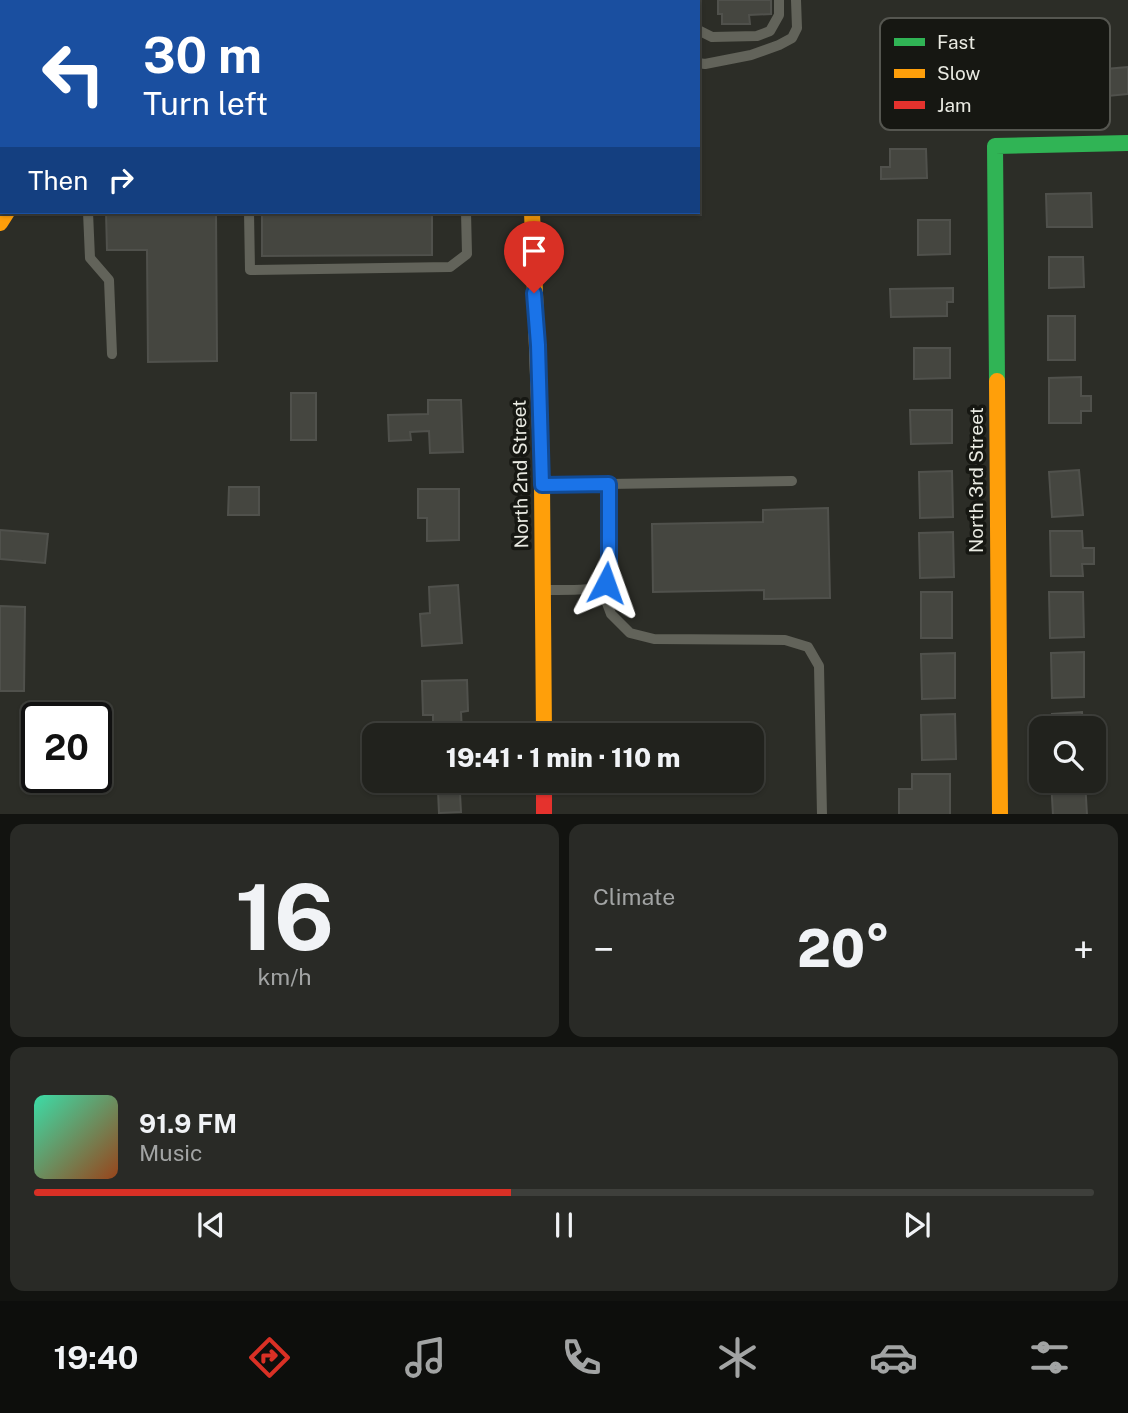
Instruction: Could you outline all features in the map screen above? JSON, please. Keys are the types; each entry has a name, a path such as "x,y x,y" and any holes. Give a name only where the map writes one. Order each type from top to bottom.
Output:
{"main road":[{"name":"North 3rd Street","path":"1000,814 995,146 1128,143"},
{"name":"North 2nd Street","path":"532,214 542,485 544,723"},
{"path":"544,793 544,814"}],"lane":[{"path":"700,31 712,37 757,36 770,31 779,15 779,0"},
{"path":"700,64 751,55 792,38 796,28 796,0"},
{"path":"88,214 90,258 109,280 112,354"},
{"path":"249,214 250,270 450,267 467,254 466,214"},
{"path":"542,485 792,481"},
{"path":"543,590 601,587 606,583 609,578 609,484"},
{"path":"601,587 611,614 630,633 654,639 785,640 808,647 818,666 822,814"}],"building":[{"path":"718,0 771,0 771,14 749,15 750,24 722,24 722,14 718,14"},
{"path":"1128,67 1128,94 1110,96 1110,69"},
{"path":"890,149 926,149 927,178 881,179 881,167 890,167"},
{"path":"1091,193 1092,227 1047,227 1046,194"},
{"path":"106,214 216,214 217,361 148,362 147,250 107,250"},
{"path":"262,214 432,214 432,255 262,256"},
{"path":"918,220 950,220 950,254 918,255"},
{"path":"1049,257 1083,257 1084,287 1049,288"},
{"path":"953,288 953,302 947,302 947,316 891,317 890,289"},
{"path":"1048,316 1075,316 1075,360 1048,360"},
{"path":"914,348 950,348 950,378 914,379"},
{"path":"1081,377 1081,396 1091,396 1091,411 1081,411 1081,423 1049,423 1049,378"},
{"path":"291,393 316,393 316,440 291,440"},
{"path":"428,400 461,400 463,452 430,453 429,431 410,432 411,440 389,441 388,415 428,414"},
{"path":"910,410 952,410 952,443 911,444"},
{"path":"1079,470 1083,515 1052,517 1049,472"},
{"path":"952,471 953,517 920,518 919,472"},
{"path":"229,487 259,487 259,515 228,515"},
{"path":"418,489 459,489 459,540 427,541 427,518 418,518"},
{"path":"828,508 830,598 764,599 764,590 653,592 652,524 763,522 763,510"},
{"path":"0,530 48,534 45,563 0,559"},
{"path":"1050,531 1082,531 1083,548 1094,548 1094,564 1082,564 1083,576 1051,576"},
{"path":"953,532 954,577 920,578 919,533"},
{"path":"458,585 462,643 422,646 420,614 430,613 429,587"},
{"path":"921,592 952,592 952,638 921,638"},
{"path":"1049,592 1083,592 1084,637 1050,638"},
{"path":"0,606 25,607 24,691 0,691"},
{"path":"1084,652 1084,697 1052,698 1051,653"},
{"path":"955,653 955,698 922,699 921,654"},
{"path":"467,680 468,711 461,712 462,723 433,723 433,715 423,715 422,681"},
{"path":"1082,712 1082,716 1052,716"},
{"path":"955,714 956,759 922,760 921,715"},
{"path":"912,774 950,774 950,814 899,814 899,789 912,789"},
{"path":"438,793 460,793 461,812 439,813"},
{"path":"1052,793 1086,793 1087,814 1053,814"}],"traffic: fast":[{"path":"997,381 995,146 1128,143"}],"traffic: slow":[{"path":"0,223 6,214"},
{"path":"532,214 542,484 544,723"},
{"path":"997,381 1000,814"}],"traffic: jam":[{"path":"544,793 544,814"}],"route":[{"path":"534,293 542,485 609,484 609,578 606,583"}]}
